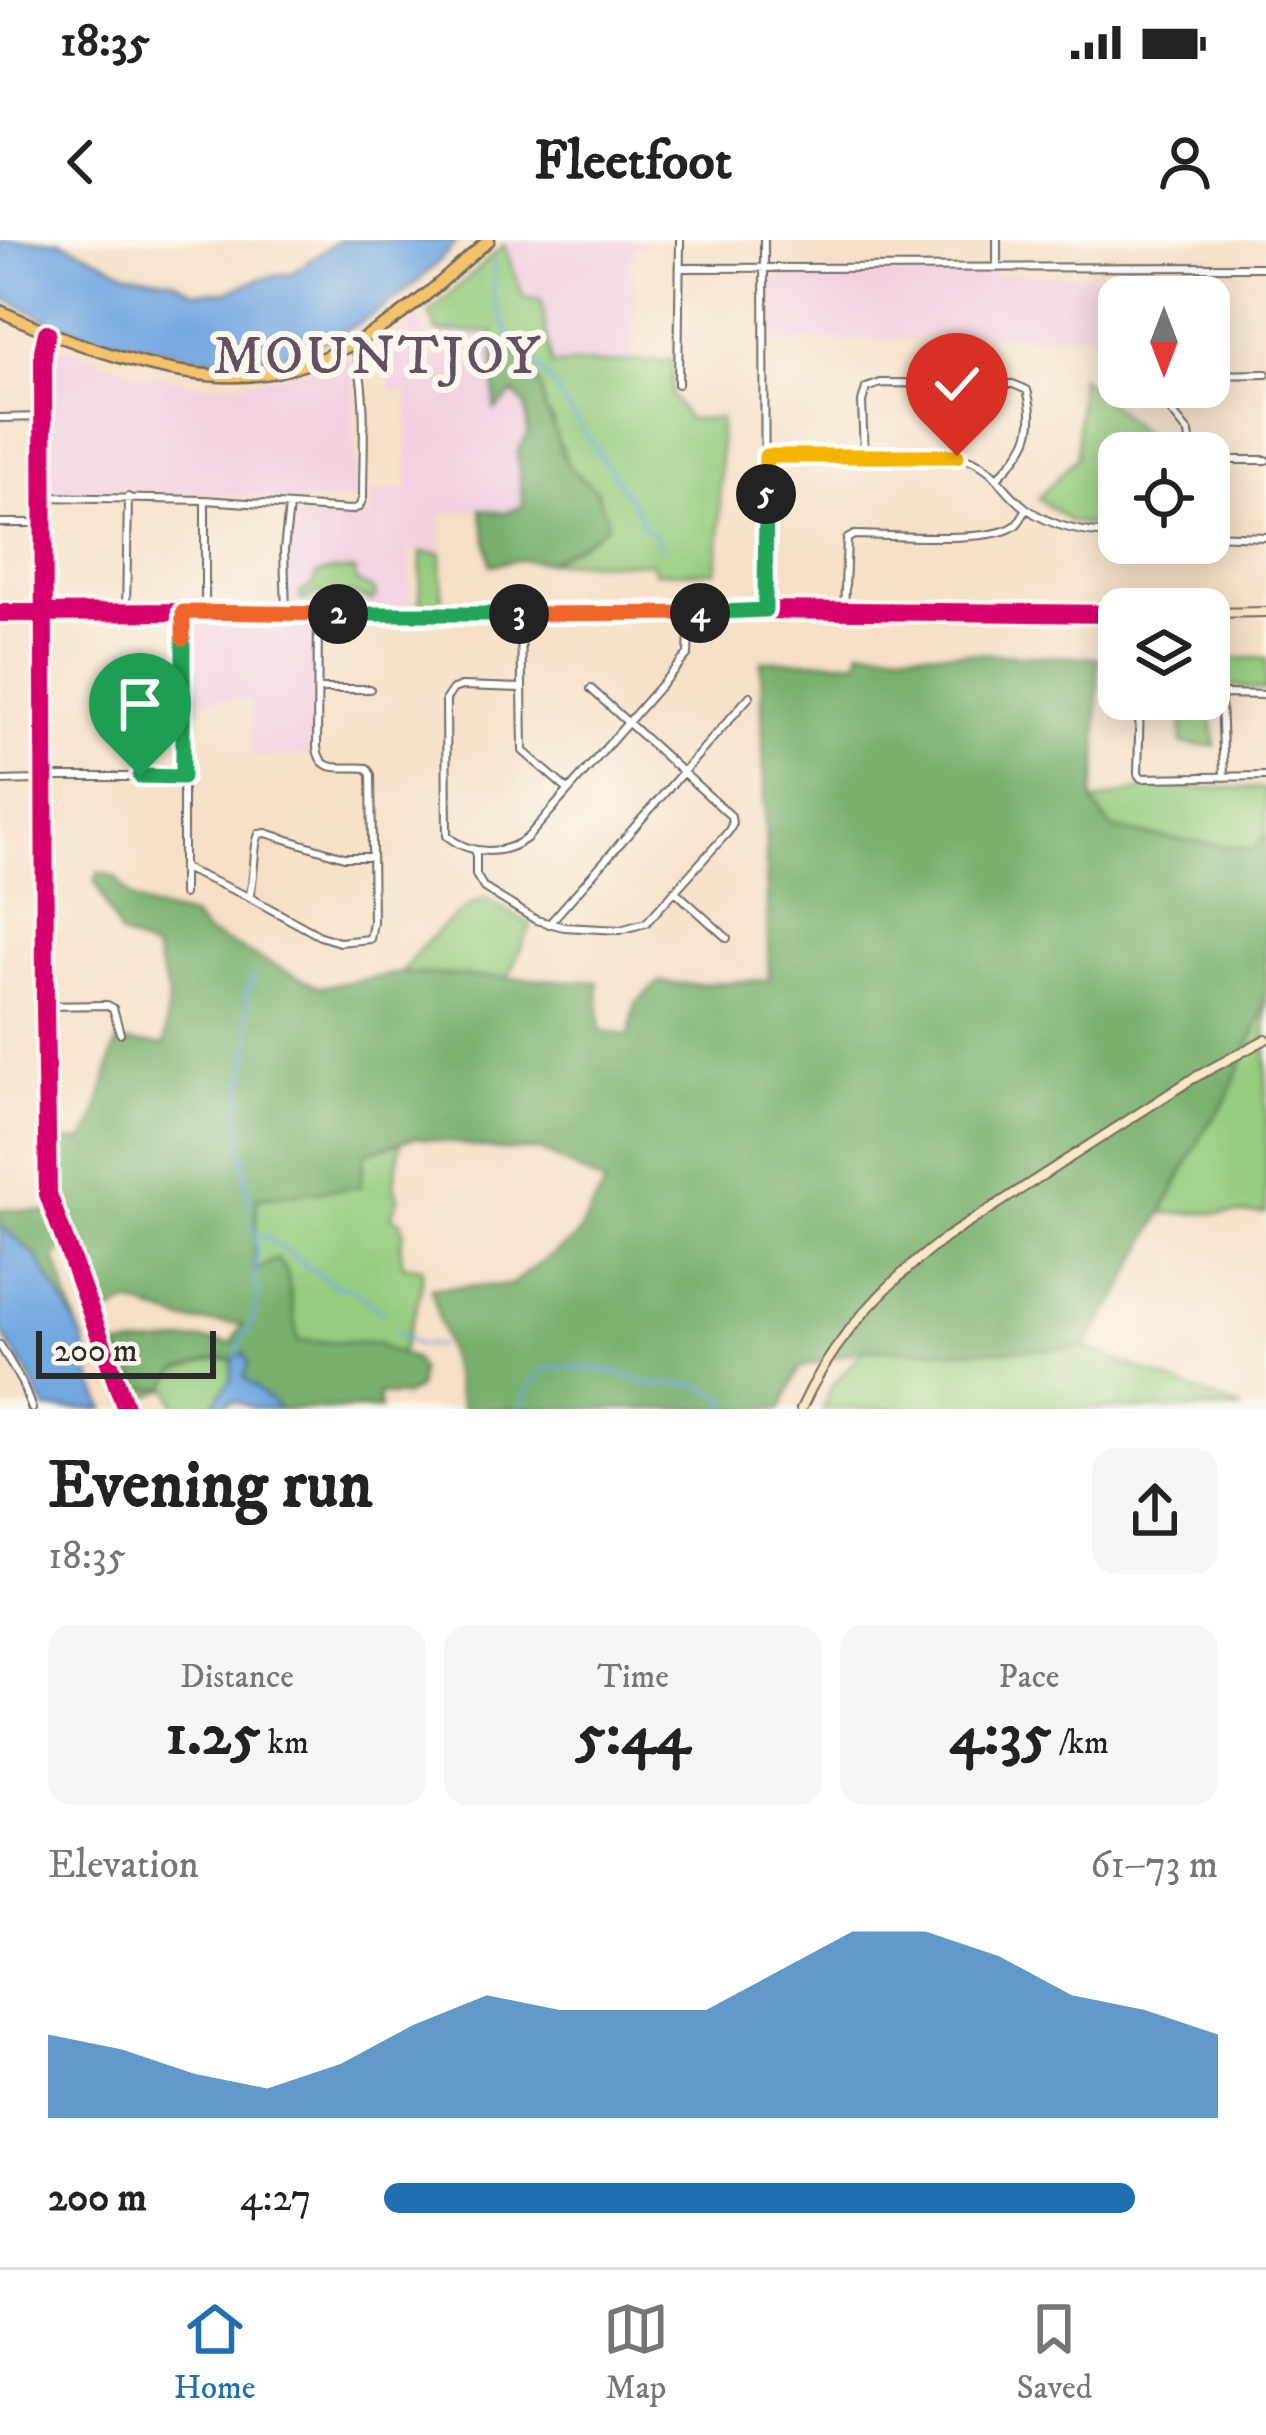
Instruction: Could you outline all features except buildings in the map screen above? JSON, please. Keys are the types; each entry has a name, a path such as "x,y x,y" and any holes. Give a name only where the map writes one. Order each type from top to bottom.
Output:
{"main road":[{"path":"0,311 93,350 195,376 232,378 305,365 354,344 388,324 489,240"}],"street":[{"path":"678,384 680,240"},
{"path":"764,240 765,610"},
{"path":"997,240 997,267"},
{"path":"680,268 1266,267"},
{"path":"47,333 43,613 48,1193 126,1409"},
{"path":"43,497 205,500 350,511 363,498 363,389 354,344"},
{"path":"1230,375 1266,374"},
{"path":"864,456 866,388 881,383 1012,384 1027,390 1028,440 997,478"},
{"path":"0,418 43,417"},
{"path":"766,456 957,456 977,460 1027,509 1069,530 1098,533"},
{"path":"1230,460 1266,460"},
{"path":"125,612 128,497"},
{"path":"205,500 205,612"},
{"path":"286,613 284,550 290,507"},
{"path":"844,610 847,539 854,535 998,533 1014,526 1027,509"},
{"path":"0,523 44,523"},
{"path":"1230,536 1266,537"},
{"path":"183,612 183,894"},
{"path":"1230,613 1266,612"},
{"path":"0,613 1098,614"},
{"path":"183,868 320,936 339,942 370,939 371,775 367,768 325,766 320,761 318,613"},
{"path":"521,688 462,686 446,699 447,836 476,851 518,845 628,724 688,654 690,613"},
{"path":"521,614 523,751 568,790"},
{"path":"318,688 370,689"},
{"path":"476,851 476,874 484,888 536,920 580,929 638,928 676,892 732,825 731,816 591,689"},
{"path":"1224,777 1221,699 1224,694 1266,695"},
{"path":"549,924 750,696"},
{"path":"1139,720 1141,778 1266,776"},
{"path":"0,782 45,777 183,777"},
{"path":"249,897 260,834 344,857 372,857"},
{"path":"676,892 727,938"},
{"path":"45,1006 107,1005 113,1008 120,1034"},
{"path":"801,1409 853,1327 910,1264 1157,1101 1266,1039"},
{"path":"0,1345 32,1409"}],"shaded area":[{"path":"510,240 649,240 632,253 634,361 552,365 504,245"},
{"path":"772,273 1106,275 1098,276 1098,333 774,343"},
{"path":"418,317 430,339 423,345 436,365 438,332 493,332 497,409 513,392 525,405 529,434 517,454 524,506 504,513 481,509 441,513 441,550 410,551 410,607 289,606 292,517 371,518 373,491 407,490 408,392 390,391 391,340"},
{"path":"52,344 148,375 201,384 296,373 348,353 355,372 354,501 50,492"},
{"path":"188,618 313,620 313,756 252,757 251,700 188,699"}],"green space":[{"path":"504,245 524,298 541,299 552,365 672,360 672,395 687,419 720,419 716,571 654,572 652,563 548,562 608,523 597,491 568,467 554,436 554,421 505,343 494,347 493,332 438,332 429,313"},
{"path":"505,342 538,381 562,455 596,492 608,523 548,562 491,565 481,509 504,513 523,506 517,453 528,434 525,405 514,393 495,410 494,347"},
{"path":"1080,376 1098,393 1098,408 1115,408 1141,432 1098,432 1098,525 1070,522 1038,498 1077,457"},
{"path":"421,553 441,553 442,604 420,604"},
{"path":"355,571 356,581 374,590 372,601 351,593 336,601 320,593 301,599 300,593 314,584 316,575"},
{"path":"860,649 1098,658 1097,773 1092,796 1111,828 1254,850 1266,834 1262,1014 1226,1101 1205,1129 1118,1298 1086,1348 865,1349 799,1368 781,1409 462,1409 431,1288 510,1285 576,1238 605,1185 540,1150 499,1150 416,1137 365,1153 360,1187 257,1198 254,1271 276,1259 287,1271 298,1341 378,1343 413,1358 420,1369 418,1388 405,1396 378,1394 380,1409 280,1409 244,1377 244,1353 233,1360 220,1357 177,1370 165,1388 141,1389 117,1347 203,1340 232,1343 243,1324 184,1321 131,1303 108,1314 76,1235 55,1258 78,1328 35,1255 0,1225 0,1209 65,1213 55,1140 82,1141 88,1132 117,1042 165,1045 168,995 155,951 120,935 95,881 99,872 115,877 131,898 192,917 205,932 319,987 401,973 598,982 600,1030 629,1036 636,1003 659,982 769,980 761,661 859,661"},
{"path":"1266,658 1266,690 1230,686 1230,659"},
{"path":"1182,720 1212,720 1215,746 1182,744"},
{"path":"1148,788 1261,788 1266,792 1266,836 1254,850 1129,832 1111,828 1093,802"},
{"path":"484,898 531,925 508,978 401,973 438,931"},
{"path":"1266,990 1266,1213 1162,1213 1205,1129 1226,1101 1262,1014"},
{"path":"401,1141 394,1182 398,1199 391,1217 401,1221 404,1232 400,1245 403,1265 422,1268 421,1292 401,1354 377,1343 298,1341 287,1271 254,1273 257,1198 360,1187 365,1153"},
{"path":"117,1347 141,1389 209,1360 233,1360 231,1380 210,1409 177,1409 169,1388 129,1403 109,1348"},
{"path":"1086,1348 1242,1409 823,1409 831,1387 865,1349"}],"water":[{"path":"0,240 59,240 128,273 173,280 193,292 227,292 292,273 339,240 458,240 415,283 364,320 307,347 235,360 89,334 0,297"},
{"path":"0,1225 35,1255 62,1299 84,1340 93,1384 105,1409 45,1409 0,1330"},
{"path":"244,1353 249,1364 244,1377 280,1409 233,1401 222,1409 210,1409 231,1380 233,1360"}],"waterway":[{"path":"494,263 494,299 510,337 550,381 634,505 642,526 663,549"},
{"path":"251,1206 239,1111 251,1042 246,997 253,977"},
{"path":"237,1357 259,1298 252,1220"},
{"path":"255,1236 265,1236 332,1284 354,1290 383,1314"},
{"path":"396,1331 415,1344 438,1346"},
{"path":"520,1409 532,1382 542,1370 554,1367 607,1370 657,1386 698,1385 728,1399 724,1409"}],"cycle path":[{"path":"47,333 43,351 48,1194 126,1409"},
{"path":"0,613 1098,614"}],"district":[{"name":"MOUNTJOY","path":"378,354"}],"route":[{"path":"140,776 183,777 183,612 447,615 765,610 766,456 957,456"}]}
